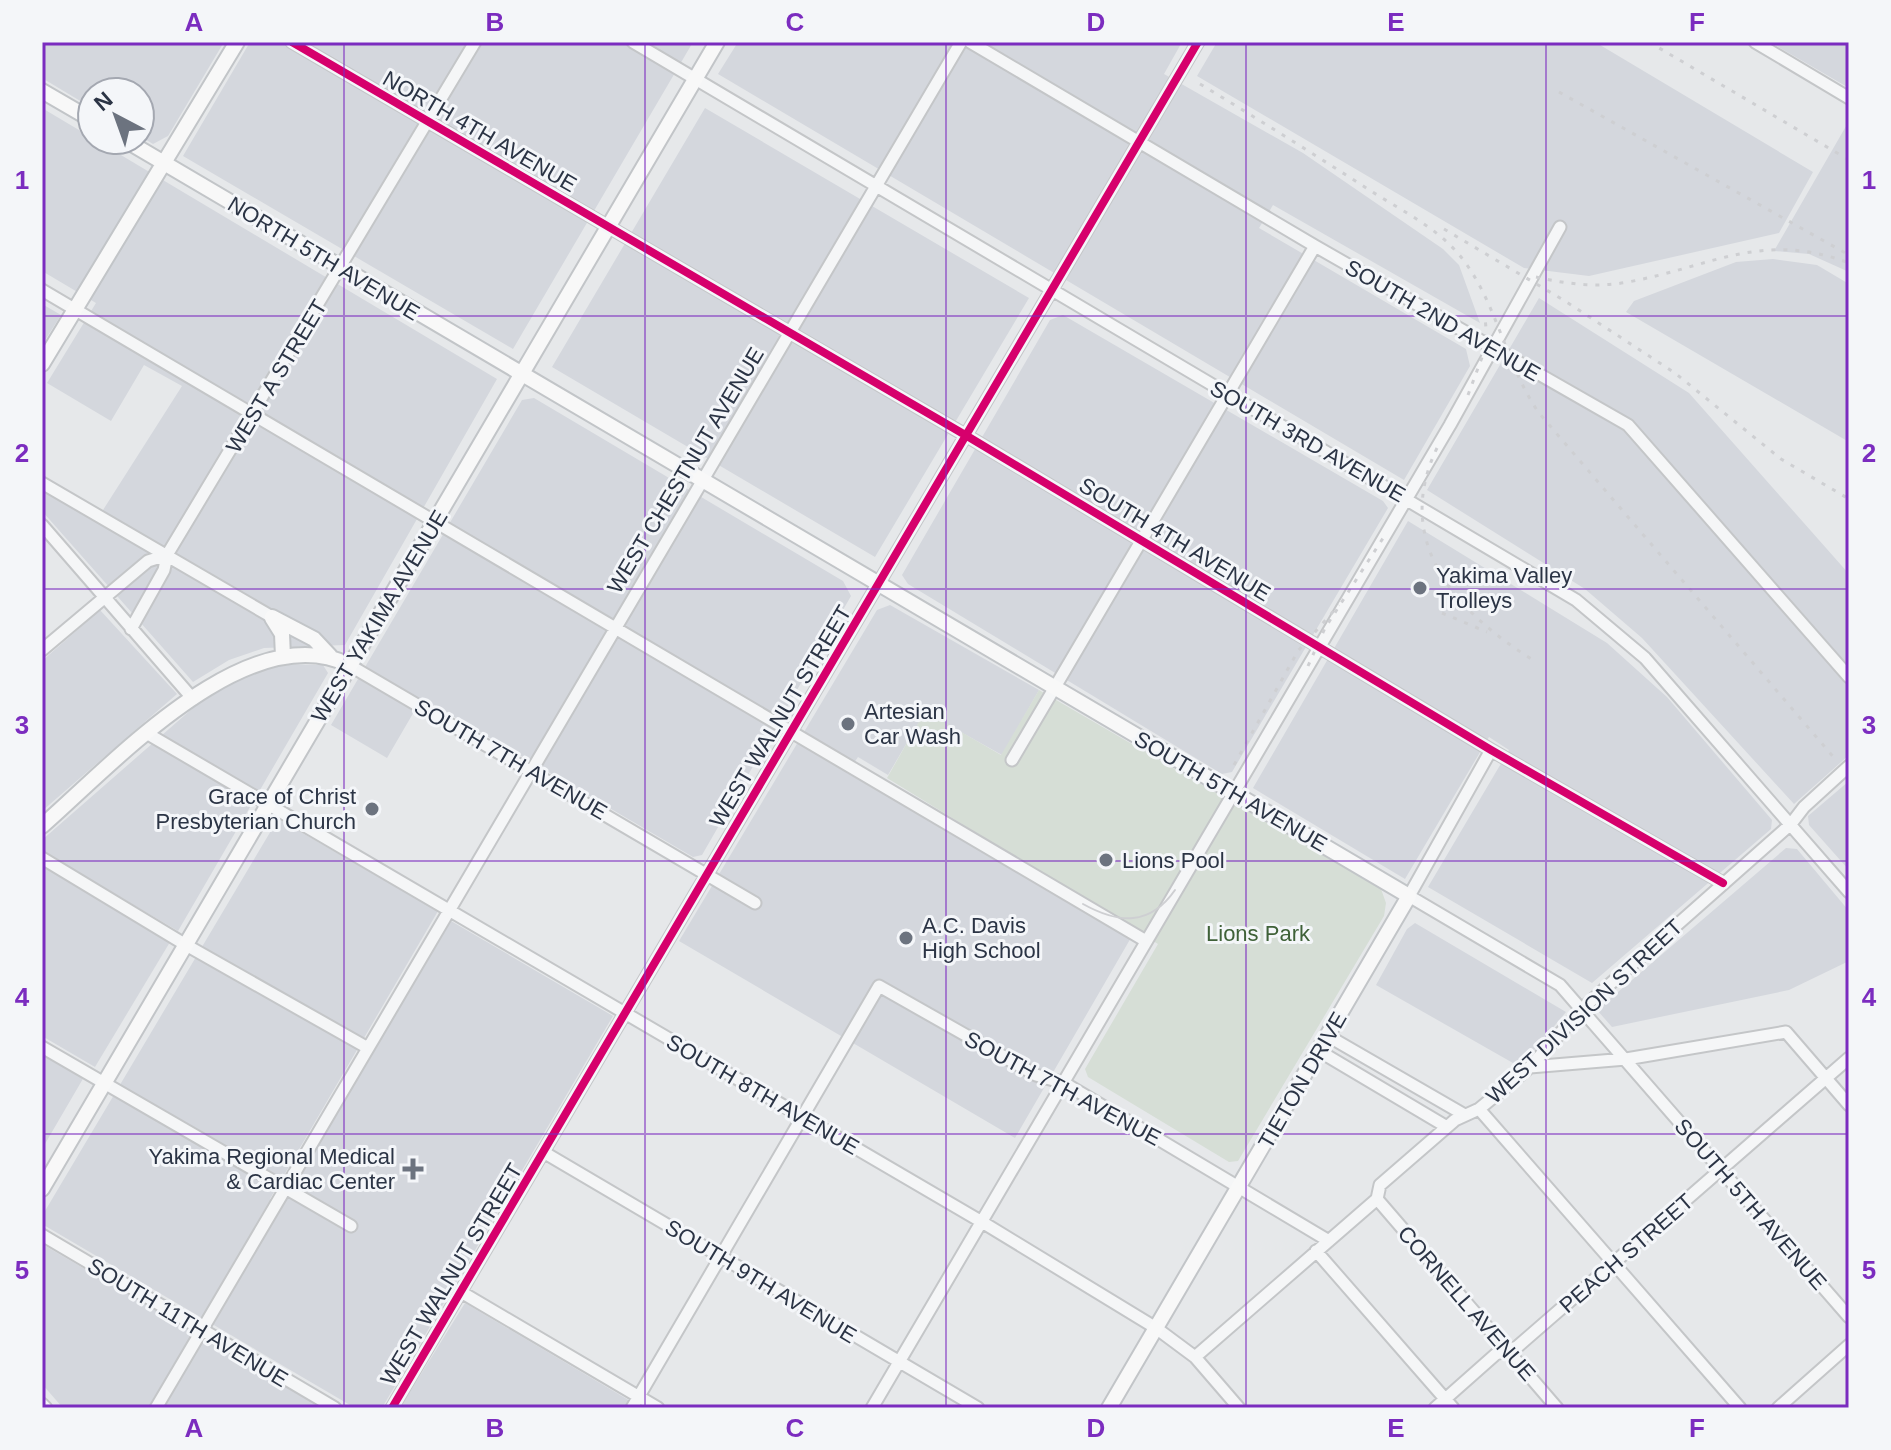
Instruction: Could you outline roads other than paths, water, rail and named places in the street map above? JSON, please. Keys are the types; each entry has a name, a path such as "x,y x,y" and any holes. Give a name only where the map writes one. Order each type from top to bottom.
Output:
{"main road":[{"path":"42,364 237,42"},
{"name":"WEST YAKIMA AVENUE","path":"42,1189 717,42"},
{"path":"42,91 76,111"},
{"name":"NORTH 5TH AVENUE","path":"153,156 523,375"},
{"name":"SOUTH 5TH AVENUE","path":"523,375 1409,896"},
{"path":"272,617 314,639 330,656 349,665"},
{"path":"272,617 282,634 283,657"},
{"path":"42,826 148,734 193,699 242,668 283,657 330,656"},
{"name":"TIETON DRIVE","path":"1109,1408 1409,896"}],"street":[{"name":"NORTH 4TH AVENUE","path":"292,42 609,226"},
{"name":"WEST A STREET","path":"131,629 164,570 167,555 475,42"},
{"name":"SOUTH 3RD AVENUE","path":"633,42 1576,600 1645,658 1849,892"},
{"name":"WEST CHESTNUT AVENUE","path":"156,1408 612,628 961,42"},
{"name":"SOUTH 2ND AVENUE","path":"970,42 1637,432 1849,677"},
{"name":"WEST WALNUT STREET","path":"392,1408 1198,42"},
{"path":"1755,42 1849,98"},
{"name":"SOUTH 4TH AVENUE","path":"609,226 1320,645 1491,750 1723,883"},
{"path":"872,1408 1468,395 1560,227"},
{"path":"1012,760 1315,246"},
{"path":"42,290 1146,941"},
{"path":"42,483 272,617"},
{"path":"42,525 193,699"},
{"path":"42,650 148,561 167,555"},
{"name":"SOUTH 7TH AVENUE","path":"349,665 755,903"},
{"name":"SOUTH 8TH AVENUE","path":"148,734 982,1222 1156,1328 1195,1357 1239,1408"},
{"name":"TIETON DRIVE","path":"1409,896 1491,750"},
{"name":"WEST DIVISION STREET","path":"1195,1357 1377,1199 1380,1185 1447,1127 1463,1114 1479,1109 1530,1067 1583,1008 1791,824 1804,807 1849,766"},
{"path":"42,858 186,945 368,1048"},
{"name":"SOUTH 5TH AVENUE","path":"1409,896 1560,985 1849,1317"},
{"name":"SOUTH 7TH AVENUE","path":"803,1117 879,986 1036,1075 1064,1083 1329,1241"},
{"path":"1530,1067 1626,1059 1786,1032 1849,1105"},
{"path":"1328,1036 1463,1114"},
{"path":"42,1047 351,1226"},
{"path":"1319,1051 1447,1127"},
{"name":"PEACH STREET","path":"1435,1408 1449,1403 1496,1354 1517,1347 1849,1058"},
{"path":"1479,1109 1740,1408"},
{"path":"632,1408 803,1117"},
{"name":"SOUTH 9TH AVENUE","path":"545,1153 978,1408"},
{"name":"CORNELL AVENUE","path":"1377,1199 1557,1408"},
{"name":"SOUTH 11TH AVENUE","path":"42,1235 335,1408"},
{"path":"1316,1251 1449,1403"},
{"path":"461,1292 658,1408"},
{"path":"1778,1408 1849,1345"}],"tram line":[{"path":"1083,904 1109,915 1133,918 1155,910 1175,890"}],"railway":[{"path":"1649,42 1849,160"},
{"path":"1200,84 1423,223 1447,242 1478,282 1519,377 1539,413 1836,760"},
{"path":"1559,92 1849,255"},
{"path":"1444,229 1565,301 1675,373 1781,459 1849,499"},
{"path":"1536,277 1559,282 1616,284 1737,254 1763,251 1789,250 1818,254 1849,263"},
{"path":"1468,395 1487,344 1485,315"},
{"path":"1437,448 1425,482 1422,514 1427,544 1439,571 1457,597 1479,620 1533,660"},
{"path":"1308,666 1325,628 1387,532"},
{"path":"1234,765 1298,651 1339,605"},
{"path":"1442,613 1487,632"}],"place":[{"name":"Yakima Valley Trolleys","path":"1420,588"},
{"name":"Artesian Car Wash","path":"848,724"},
{"name":"Grace of Christ Presbyterian Church","path":"372,809"},
{"name":"Lions Pool","path":"1106,860"},
{"name":"A.C. Davis High School","path":"906,938"},
{"name":"Yakima Regional Medical & Cardiac Center","path":"413,1169"}],"park label":[{"name":"Lions Park","path":"1258,933"}]}
